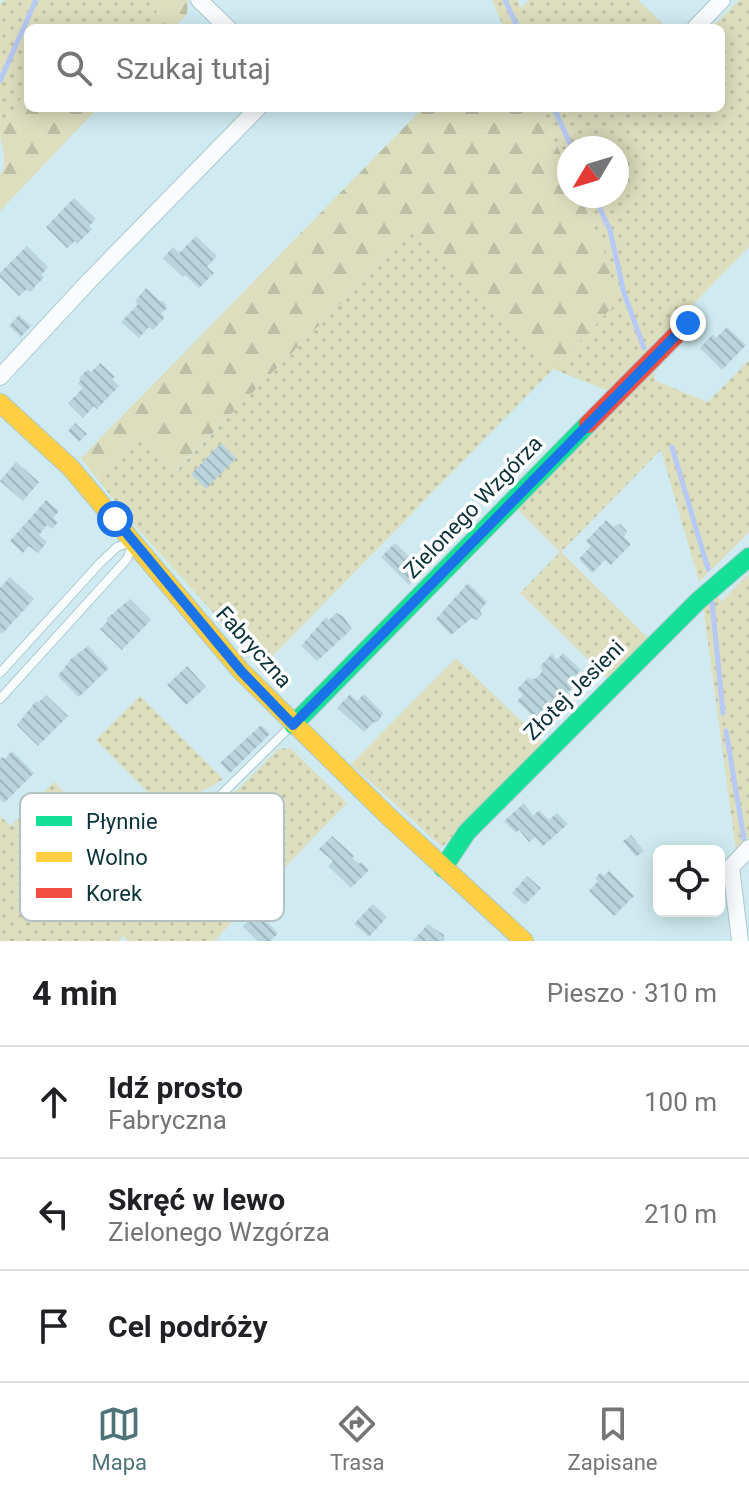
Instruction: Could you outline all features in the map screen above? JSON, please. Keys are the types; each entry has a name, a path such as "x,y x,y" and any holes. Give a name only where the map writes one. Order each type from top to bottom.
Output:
{"street":[{"path":"699,24 722,0"},
{"path":"202,1 224,24"},
{"path":"0,377 254,112"},
{"name":"Zielonego Wzgórza","path":"293,725 688,323"},
{"name":"Fabryczna","path":"0,403 71,468 241,671 293,725 524,941"},
{"name":"Złotej Jesieni","path":"443,868 467,832 687,611 749,557"},
{"path":"740,941 731,867 749,848"}],"lane":[{"path":"0,673 101,562 117,547 134,542"},
{"path":"0,699 127,559 134,542"},
{"path":"224,793 293,725"}],"green space":[{"path":"5,0 155,0 158,9 151,24 24,24 24,97 0,130 0,5"},
{"path":"155,0 188,0 187,14 178,24 151,24 158,9"},
{"path":"492,0 517,0 521,8 529,0 638,0 663,24 502,24"},
{"path":"739,0 749,0 749,247 609,391 553,369 262,667 129,519 95,476 112,463 138,433 142,433 176,471 411,231 554,368 603,247 585,208 629,208 629,136 557,136 557,146 542,112 725,112 725,24 715,24"},
{"path":"24,97 24,112 94,112 0,211 0,175 4,159 0,130"},
{"path":"419,112 542,112 557,146 557,208 585,208 603,247 618,301 554,369 411,232 175,471 142,433 138,433 112,463 95,476 81,458"},
{"path":"749,360 749,532 699,582 661,450 561,552 649,639 607,678 520,593 560,552 517,509 653,371 656,381 708,402"},
{"path":"749,573 749,837 736,851 703,606 718,596 721,602"},
{"path":"456,658 544,743 442,847 351,764"},
{"path":"140,696 223,779 196,793 148,793 96,740"},
{"path":"290,748 347,803 284,868 284,793 234,793 278,749"},
{"path":"54,782 65,793 43,793"},
{"path":"0,816 11,826 20,817 20,921 233,921 214,941 128,941 123,936 119,941 0,941"}],"building":[{"path":"74,198 96,219 89,226 92,229 77,244 75,241 67,248 46,227"},
{"path":"196,236 217,256 207,267 214,273 199,288 163,258 173,247 179,253"},
{"path":"27,246 48,267 41,275 44,277 30,292 27,289 19,296 0,277 0,273"},
{"path":"146,288 164,301 167,308 161,314 165,317 153,330 149,327 139,338 121,322 138,304 135,301"},
{"path":"19,315 31,326 21,337 9,326"},
{"path":"727,327 746,345 722,370 700,348 713,334 716,338"},
{"path":"100,363 115,377 112,379 119,386 97,409 94,406 83,418 68,403 83,388 78,383 79,378"},
{"path":"75,423 87,434 79,442 68,431"},
{"path":"221,443 236,458 206,489 191,474"},
{"path":"16,462 39,482 23,501 0,481"},
{"path":"46,500 59,511 53,518 58,522 52,529 47,525 39,535 47,542 38,553 29,546 23,553 10,541"},
{"path":"606,520 613,527 620,524 627,531 624,537 631,544 611,565 605,560 592,573 579,559 591,546 586,541"},
{"path":"395,543 423,570 409,585 381,557"},
{"path":"10,577 34,599 2,634 0,588"},
{"path":"468,583 487,602 477,620 472,618 451,635 436,619"},
{"path":"130,599 151,620 122,650 100,629 108,621 106,619"},
{"path":"336,613 343,616 352,629 317,661 301,646 326,617 329,620"},
{"path":"88,646 109,668 79,697 58,676 71,659"},
{"path":"563,653 581,670 570,682 574,686 550,711 545,707 535,718 517,701 523,695 517,689 528,678 535,679 542,672 541,665 552,654 557,660"},
{"path":"187,666 206,687 186,705 167,685"},
{"path":"350,694 357,701 364,694 383,713 378,722 364,732 337,708"},
{"path":"46,695 68,716 38,746 17,725 36,701 38,703"},
{"path":"261,725 270,734 230,773 220,763"},
{"path":"12,751 34,773 4,803 0,799 0,760"},
{"path":"524,803 533,816 539,810 549,820 557,813 568,824 543,846 535,837 529,842 519,830 516,833 504,821"},
{"path":"631,835 644,851 636,857 623,841"},
{"path":"332,836 354,856 352,858 369,870 351,888 328,866 333,861 319,849"},
{"path":"609,871 634,896 614,916 589,891 598,881 595,878 600,873 604,876"},
{"path":"527,876 541,888 525,905 512,893"},
{"path":"373,904 387,917 369,937 354,924"},
{"path":"248,921 266,921 278,933 271,941 258,941 243,926"},
{"path":"428,924 444,935 444,941 413,941"}],"waterway":[{"path":"25,24 36,0"},
{"path":"505,0 516,24"},
{"path":"0,81 24,27"},
{"path":"556,112 567,136"},
{"path":"600,208 610,230 624,293 644,348"},
{"path":"672,447 708,569"},
{"path":"712,602 723,713"},
{"path":"726,731 744,839"}],"traffic: fast":[{"path":"293,725 588,424"},
{"path":"443,868 467,832 698,601 749,557"}],"traffic: slow":[{"path":"0,403 71,468 241,671 388,816 524,941"}],"traffic: jam":[{"path":"588,424 688,323"}],"route":[{"path":"115,519 241,671 293,725 688,323"}]}
